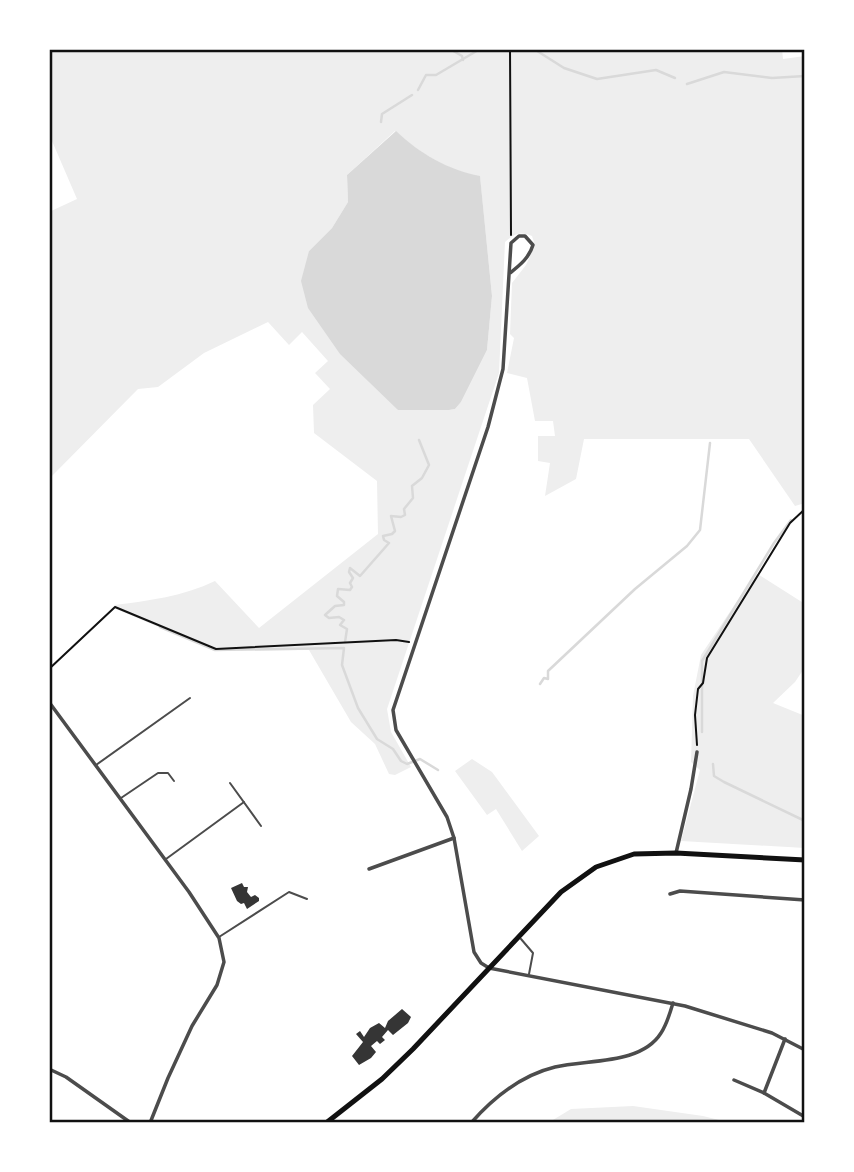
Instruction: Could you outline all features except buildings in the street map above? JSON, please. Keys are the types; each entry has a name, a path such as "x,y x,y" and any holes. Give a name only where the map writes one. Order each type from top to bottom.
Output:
{"main road":[{"path":"326,1123 382,1079 561,892 596,867 634,854 676,853 805,860"}],"street":[{"path":"510,273 523,263 533,245 525,236 519,236 511,243 503,369 491,416 393,710 396,730 447,817 454,838 474,952 489,968 673,1003 741,1022 805,1050"},
{"path":"49,702 165,859 219,938 224,962 217,985 204,1011 192,1026 150,1123"},
{"path":"676,853 697,752"},
{"path":"369,869 454,838"},
{"path":"670,894 680,891 805,900"},
{"path":"471,1123 504,1092 529,1077 553,1067 633,1053 652,1044 660,1035 673,1003"},
{"path":"764,1093 785,1039"},
{"path":"49,1069 66,1077 131,1123"},
{"path":"734,1080 764,1093 805,1117"}],"lane":[{"path":"96,766 190,698"},
{"path":"120,799 158,773 168,773 174,781"},
{"path":"230,783 261,826"},
{"path":"165,859 244,802"},
{"path":"219,938 289,892 307,900"},
{"path":"517,937 525,942 533,953 529,975"}],"path":[{"path":"510,49 511,243"},
{"path":"697,752 695,715 698,689 703,683 707,658 790,523 805,509"},
{"path":"49,669 115,607 216,649 396,640 416,644"}],"shaded area":[{"path":"49,49 782,49 783,59 805,56 805,503 795,506 749,439 584,439 576,479 545,496 550,463 538,461 538,436 555,436 553,421 535,421 527,378 507,373 514,338 510,334 512,283 526,265 535,245 532,236 527,234 511,237 505,242 499,373 387,709 391,732 411,767 395,775 389,774 375,744 351,722 309,650 215,651 116,609 114,605 153,600 215,581 259,628 378,534 377,481 314,433 313,405 330,389 315,373 328,361 302,332 289,345 268,322 204,353 158,387 138,389 49,479 49,212 77,199 49,134","holes":["395,131 445,165 480,177 492,296 487,350 455,409 398,410 309,251 332,228 348,202 347,175"]},
{"path":"396,131 435,160 480,176 492,296 487,350 455,409 398,410 340,354 308,308 301,281 309,251 332,228 348,202 347,175"},
{"path":"756,573 805,604 805,667 795,682 773,703 805,716 805,848 681,841 700,770 691,762 693,696 701,655"},
{"path":"472,759 492,772 539,836 522,851 496,809 487,815 455,771"},
{"path":"633,1106 703,1116 731,1123 548,1123 571,1109"}],"waterway":[{"path":"450,49 462,56 463,60"},
{"path":"418,90 426,75 436,75 480,49"},
{"path":"534,49 564,68 597,79 656,70 675,78"},
{"path":"687,84 724,72 772,78 805,76"},
{"path":"381,122 382,114 412,95"},
{"path":"345,642 347,629 340,625 344,620 325,615 335,606 344,605 337,596 338,589 350,590 352,587 350,568 360,576 389,543 383,536 395,531 391,516 405,515 404,509 413,498 412,486 422,478 429,465 419,440"},
{"path":"540,684 544,678 548,679 548,671 635,589 687,546 700,530 710,443"},
{"path":"702,732 702,661 791,520"},
{"path":"160,627 215,650 344,648 342,665 358,708 377,739 393,749 401,761 407,764 420,759 438,770"},
{"path":"713,764 714,776 805,821"}]}
